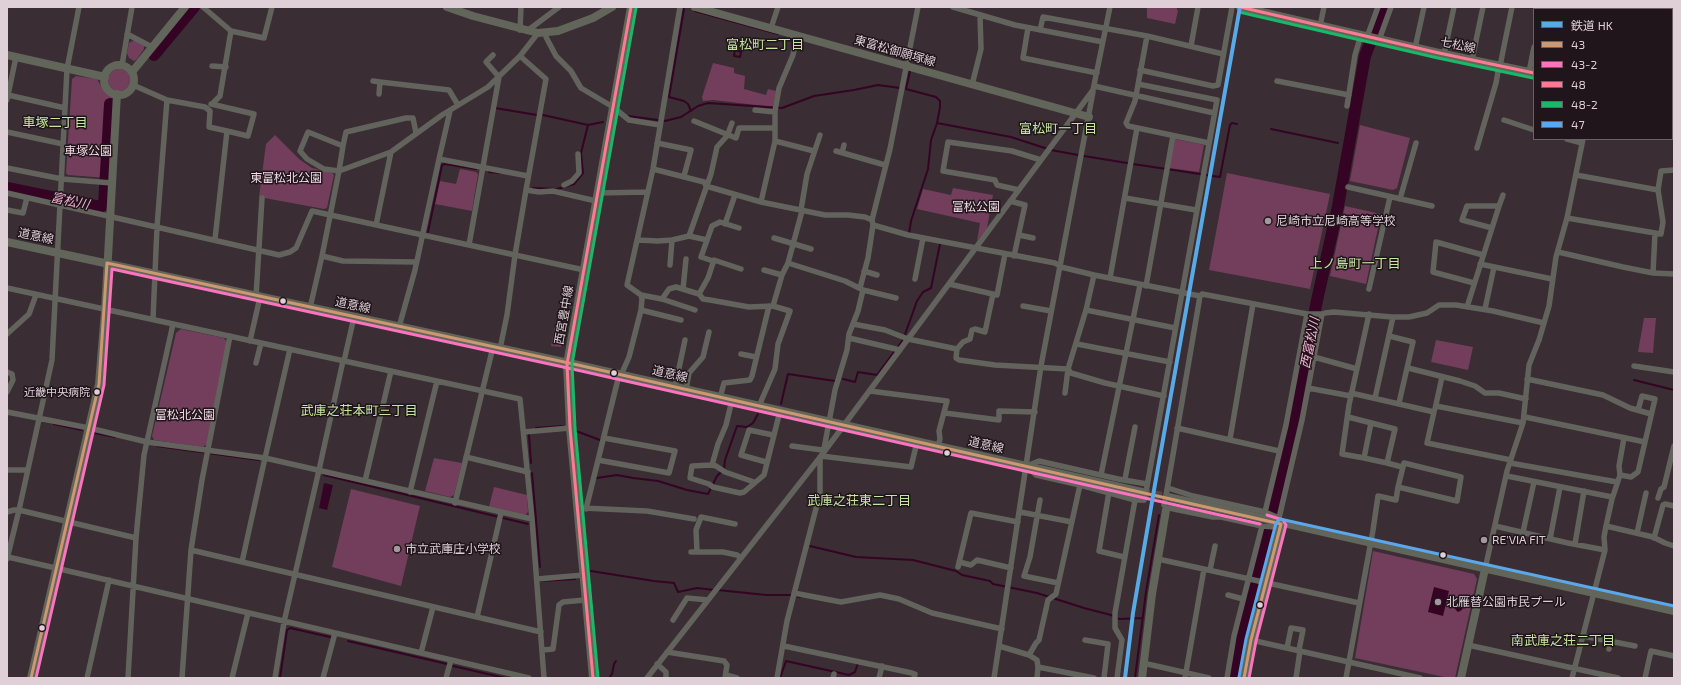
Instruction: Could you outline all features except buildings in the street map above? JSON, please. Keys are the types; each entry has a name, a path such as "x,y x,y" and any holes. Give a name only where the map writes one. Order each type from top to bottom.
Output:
{"street":[{"path":"79,7 67,69 52,360 7,558 109,580 528,678"},
{"path":"122,65 132,7"},
{"path":"132,72 185,7"},
{"path":"203,7 231,31 264,38 272,7"},
{"path":"447,7 524,30 542,33 558,31 593,18 612,7"},
{"path":"521,7 524,30"},
{"path":"524,30 559,7"},
{"name":"西宮豊中線","path":"593,678 585,600 582,508 570,428 568,364 596,197 631,7"},
{"path":"680,7 653,169 627,285 641,295 662,299 695,310"},
{"name":"東富松御願塚線","path":"695,7 721,11 797,36 1089,117"},
{"path":"771,28 778,7"},
{"path":"777,678 784,646 787,621 820,493 821,454 861,289 872,222 907,67 918,7"},
{"path":"953,7 1028,28 1103,42"},
{"path":"994,678 1051,311 1110,7"},
{"path":"1191,46 1198,7"},
{"path":"1140,70 1213,86 1218,85 1232,7"},
{"name":"七松線","path":"1240,7 1251,8 1415,48 1531,72"},
{"path":"1320,26 1324,7"},
{"path":"1371,38 1378,7"},
{"path":"1347,106 1355,55 1371,38 1391,7"},
{"path":"1415,48 1424,7"},
{"path":"1444,54 1454,7"},
{"path":"1472,60 1483,7"},
{"path":"1477,148 1496,83 1512,7"},
{"path":"972,85 981,49 980,15"},
{"path":"1040,30 1043,17 1147,36 1223,54"},
{"path":"1028,28 1023,58 1097,73"},
{"path":"133,85 167,100 206,107 212,104 220,96 231,31"},
{"path":"343,146 308,132 300,151 306,159 318,166 339,171 390,152 442,115 488,87 542,33"},
{"path":"542,33 546,37 556,56 571,71 581,88 613,106 625,117 660,122"},
{"path":"127,34 152,47"},
{"path":"761,202 775,141 775,110 779,88 793,55 797,36"},
{"path":"1147,36 1136,95 1126,123 1128,126 1209,143"},
{"path":"7,55 105,77"},
{"path":"493,55 486,62 499,77"},
{"path":"1531,72 1533,55"},
{"path":"455,503 483,390 506,315 528,176 546,79 520,56"},
{"path":"16,57 8,98 66,108"},
{"path":"122,65 128,67 132,72 134,78 133,85 124,94 110,92 104,82 107,70 111,67 122,65"},
{"path":"212,66 226,66"},
{"path":"469,245 499,77"},
{"path":"1277,80 1349,95"},
{"path":"373,81 419,88 449,90 458,106"},
{"path":"379,94 380,82"},
{"path":"1117,678 1122,640 1115,628 1115,613 1124,557 1135,500 1145,491 1164,396 1216,100 1138,84"},
{"path":"1094,88 1136,95 1214,112"},
{"path":"647,678 870,391 1094,88"},
{"path":"31,678 100,376 110,216 107,182 117,94"},
{"path":"153,319 157,227 167,100"},
{"path":"206,107 210,111 209,126 248,136 254,114 212,104"},
{"path":"755,110 775,110"},
{"path":"399,327 416,270 416,262 450,111"},
{"path":"310,308 322,256 346,132 406,118 413,118 416,133"},
{"path":"1504,120 1533,130"},
{"path":"694,121 736,138 739,128 775,128"},
{"path":"689,236 711,174 716,147 729,134 732,123"},
{"path":"1110,278 1137,128"},
{"path":"215,239 227,131"},
{"path":"7,132 63,144"},
{"path":"720,398 724,383 750,380 771,306 794,244 814,151 820,135"},
{"path":"1101,475 1133,319 1143,285 1173,136"},
{"path":"775,141 814,151"},
{"path":"1461,678 1510,461 1520,438 1524,420 1529,365 1544,323 1552,278 1567,218 1583,141"},
{"path":"1019,190 998,185 995,180 943,171 948,142 1012,151 1041,160"},
{"path":"657,143 691,150 684,176"},
{"path":"1400,199 1416,143"},
{"path":"842,153 844,145"},
{"path":"836,151 885,164"},
{"path":"376,225 390,152"},
{"path":"564,185 572,181 580,173 578,154"},
{"path":"439,159 483,166 528,176"},
{"path":"7,168 62,179 107,182"},
{"path":"653,169 704,182 706,186 761,202 825,215 865,217 872,222 923,238 1055,263 1060,266 1094,275 1200,296 1202,294 1308,314 1334,312 1393,317 1418,316 1427,313 1439,305 1467,307 1485,309 1544,323"},
{"path":"1567,218 1661,234 1663,222 1658,190 1661,172 1674,170"},
{"path":"1576,175 1658,190"},
{"path":"1348,188 1432,206"},
{"path":"526,190 539,192 553,191 596,197 648,192"},
{"path":"7,194 27,198 61,201 110,216 279,255 290,252 296,248 312,212 584,270"},
{"path":"725,224 735,195"},
{"path":"1467,307 1503,195"},
{"path":"1369,289 1390,197"},
{"path":"7,210 23,213 27,198"},
{"path":"250,341 258,297 258,249 262,198"},
{"path":"1125,198 1196,210"},
{"path":"1010,201 1025,205 1014,256"},
{"path":"1492,228 1462,220 1467,206 1499,206"},
{"path":"740,228 720,222 712,226 701,257 741,269"},
{"path":"1652,273 1655,233"},
{"path":"1019,235 1033,238"},
{"path":"637,240 672,240 689,236 707,240"},
{"path":"774,238 810,249"},
{"path":"915,279 923,238"},
{"path":"670,265 672,240"},
{"name":"道意線","path":"7,242 1145,491"},
{"path":"1474,282 1433,272 1436,242 1483,255"},
{"path":"1558,252 1652,273 1674,274"},
{"path":"949,284 997,295 1005,254"},
{"path":"322,256 343,261 416,262"},
{"path":"683,289 686,259"},
{"path":"699,294 708,278 713,261"},
{"path":"788,262 845,281 861,289 896,298"},
{"path":"1480,264 1552,278"},
{"path":"1485,309 1494,267"},
{"path":"764,270 782,275"},
{"path":"864,271 877,275"},
{"path":"1065,393 1068,369 1077,344 1094,275"},
{"path":"7,288 56,300 153,319 520,399 528,472 544,678"},
{"path":"662,299 672,288 683,289 699,294 703,299 749,306 771,306 790,311 778,344 775,369 759,406"},
{"path":"993,294 985,332 975,329 972,330 970,339 963,342 957,349 956,358 959,360 1068,369 1071,373 1164,396"},
{"path":"7,334 29,314 36,295"},
{"path":"641,295 641,310 629,357 620,375 598,460 582,508 646,511 694,519"},
{"path":"1142,678 1177,428 1200,296"},
{"path":"1230,439 1253,304"},
{"path":"1023,306 1051,311"},
{"path":"641,310 681,320"},
{"path":"1086,310 1176,328"},
{"path":"1227,678 1234,636 1265,520 1308,314"},
{"path":"1244,678 1263,582 1308,388 1321,314"},
{"path":"1369,314 1351,394 1342,454 1402,467"},
{"path":"1375,398 1393,317"},
{"path":"275,678 284,622 354,318"},
{"path":"128,678 136,538 144,455 173,324"},
{"path":"853,324 885,330 908,339 957,349"},
{"path":"686,390 689,374 703,357 709,332"},
{"path":"182,678 191,550 230,336"},
{"path":"1389,336 1413,342 1400,403"},
{"path":"848,338 900,350"},
{"path":"675,387 685,340"},
{"path":"256,363 261,343"},
{"path":"1077,344 1170,362"},
{"path":"242,562 290,349"},
{"path":"740,354 756,357"},
{"path":"1314,357 1357,369"},
{"path":"1634,366 1674,372"},
{"path":"1408,368 1475,386 1485,393 1499,393 1526,399"},
{"path":"365,481 391,371"},
{"path":"7,372 12,374 13,380 7,392"},
{"path":"1442,377 1427,442 1510,461 1617,482"},
{"path":"1527,379 1603,394 1630,408 1651,414"},
{"path":"410,492 437,381"},
{"path":"1308,388 1435,409 1524,420 1645,442"},
{"path":"870,391 947,401 939,431 940,439 938,446"},
{"path":"1620,475 1631,477 1638,472 1655,398 1642,396 1638,410"},
{"path":"712,466 718,444 726,425 732,400"},
{"path":"754,482 725,472 716,466 692,466 690,478 709,484 713,487 740,493 744,492 764,474 780,411"},
{"path":"945,413 999,420 999,411 1035,412"},
{"path":"7,412 89,428 147,442 208,453 265,458 365,481 500,515 532,519"},
{"path":"1348,417 1395,429 1387,463"},
{"path":"1364,458 1371,423"},
{"path":"1125,479 1135,427"},
{"path":"524,432 570,428"},
{"path":"1177,428 1279,451"},
{"path":"766,462 741,455 749,430 773,435"},
{"path":"598,460 669,473 675,451 604,438"},
{"path":"1572,678 1605,550 1604,537 1612,497 1620,475 1619,466 1624,438"},
{"path":"792,446 821,454 911,467 917,442"},
{"path":"1658,498 1661,489 1664,487 1674,446"},
{"path":"466,457 528,472"},
{"path":"1027,466 1039,461 1118,479 1125,479 1145,491"},
{"path":"1346,678 1378,496 1396,500 1398,487 1402,467 1404,463 1461,477 1457,501 1398,487"},
{"path":"1027,466 1036,475 1109,492 1135,500"},
{"path":"7,470 27,470"},
{"path":"1507,476 1612,497"},
{"path":"1523,532 1534,482"},
{"path":"1030,655 1039,640 1048,600 1056,594 1080,485"},
{"path":"1550,539 1560,487"},
{"path":"1575,544 1584,491"},
{"path":"1109,492 1099,551 1124,557"},
{"path":"1637,533 1646,492"},
{"path":"1040,500 1030,557 1024,576 1058,583"},
{"path":"1167,500 1265,520 1277,521 1674,611"},
{"path":"1654,538 1663,505 1674,506"},
{"path":"7,512 19,510 136,538"},
{"path":"1020,512 1072,522"},
{"path":"1012,568 977,560 971,564 958,565 971,513 1018,522"},
{"path":"477,617 500,515"},
{"path":"734,524 715,518 701,517 696,530 694,552 723,552 737,555 741,558"},
{"path":"1495,526 1605,550"},
{"path":"1606,526 1637,533 1674,546"},
{"path":"1185,676 1207,569 1215,546"},
{"path":"191,550 541,632"},
{"path":"1158,559 1359,603"},
{"path":"537,579 584,575"},
{"path":"87,678 109,580"},
{"path":"794,593 841,602 880,595 899,599 932,612 1002,629"},
{"path":"1228,595 1243,599"},
{"path":"673,620 687,598 708,600"},
{"path":"542,650 553,649 560,605 563,602 585,600"},
{"path":"420,653 433,607"},
{"path":"232,678 248,613"},
{"path":"1287,648 1291,628 1303,630 1296,678"},
{"path":"323,678 335,633"},
{"path":"1583,636 1611,642 1631,644"},
{"path":"1085,640 1108,644 1104,678"},
{"path":"1251,640 1349,662 1401,676 1420,678"},
{"path":"1609,649 1611,642"},
{"path":"1468,645 1618,678"},
{"path":"784,646 915,674 914,678"},
{"path":"999,646 1030,655 1037,660 1037,678"},
{"path":"1645,678 1651,651 1674,656"},
{"path":"667,652 724,662 727,665 726,677 737,678"},
{"path":"446,678 451,660"},
{"path":"1143,663 1185,676 1209,678"},
{"path":"657,664 666,672 666,678"},
{"path":"880,678 882,666"},
{"path":"1038,667 1076,676 1094,678"}],"green space":[{"path":"1147,7 1176,7 1178,11 1175,24 1147,18"},
{"path":"134,40 144,45 144,49 134,61 129,58 127,53 129,43"},
{"path":"713,63 734,68 734,73 745,76 744,89 766,95 768,89 776,91 773,107 713,100 703,101 702,97"},
{"path":"119,69 127,72 130,80 127,88 119,91 111,88 108,80 111,72"},
{"name":"車塚公園","path":"76,76 97,79 105,93 112,98 107,178 68,175 66,173 72,79"},
{"path":"1360,125 1410,138 1397,188 1393,190 1350,181"},
{"name":"東富松北公園","path":"275,135 299,159 312,168 332,173 334,175 327,208 324,209 259,197 266,144"},
{"path":"1175,139 1204,145 1199,172 1169,168"},
{"path":"460,169 476,172 478,174 472,211 435,204 440,181 456,184"},
{"path":"1227,173 1330,194 1310,289 1209,270"},
{"name":"富松公園","path":"953,188 993,195 987,228 977,241 980,223 917,209 923,189 951,195"},
{"path":"1345,206 1381,214 1366,284 1330,276"},
{"path":"1644,318 1656,318 1653,353 1638,352"},
{"path":"555,326 565,327 561,347 551,346"},
{"name":"富松北公園","path":"181,329 224,338 227,342 207,444 203,447 154,440 152,436 176,333"},
{"path":"1436,340 1473,347 1468,370 1431,362"},
{"path":"434,458 462,463 454,495 450,497 425,491"},
{"path":"494,487 527,495 528,512 525,515 489,507"},
{"path":"351,489 420,506 401,586 332,567"},
{"path":"1373,551 1474,574 1477,579 1455,678 1355,658"}],"shaded area":[{"path":"324,483 333,485 327,510 319,508"},
{"name":"北雁替公園市民プール","path":"1434,587 1449,591 1443,616 1428,612"},
{"path":"1461,595 1464,598 1462,610 1458,612 1455,609 1459,596"}],"waterway":[{"name":"富松川","path":"154,55 194,7"},
{"name":"西富松川","path":"1233,678 1240,638 1294,426 1316,305 1338,206 1365,56 1384,7"},
{"path":"684,9 669,97 684,101 688,104 691,111"},
{"path":"695,11 778,34"},
{"path":"738,51 735,50 734,56 740,57 741,52 739,51"},
{"path":"909,234 911,221 928,169 931,140 937,123 940,107 940,101 936,97 906,89 910,71"},
{"path":"628,116 665,121 681,117 698,106 708,103 782,108 814,96 878,85 900,88"},
{"name":"富松川","path":"7,188 100,207 104,205 110,104"},
{"path":"495,108 537,115"},
{"path":"543,115 588,125"},
{"path":"533,188 557,189 574,184 583,173 581,153 588,125 603,122"},
{"path":"937,123 1011,137 1051,150 1078,155"},
{"path":"1206,175 1220,177 1230,125 1232,123 1237,124"},
{"path":"1271,129 1338,143"},
{"path":"1084,156 1127,163"},
{"path":"428,232 442,165 445,164 476,169"},
{"path":"1133,164 1200,174"},
{"path":"489,172 500,173"},
{"path":"843,379 855,382 858,372 877,375 903,340 917,301 923,292 931,288 940,244"},
{"path":"781,404 788,374 835,381"},
{"path":"1634,380 1674,390"},
{"path":"597,478 617,475 658,481 687,490 708,494 717,476 724,469 725,460 737,426 747,427 753,423 758,414"},
{"path":"54,424 82,430"},
{"path":"536,428 563,426"},
{"path":"576,431 600,440"},
{"path":"95,433 115,437"},
{"path":"529,435 531,463"},
{"path":"157,446 259,460"},
{"path":"532,473 540,567"},
{"path":"324,475 528,524"},
{"path":"1135,678 1146,592 1159,515"},
{"path":"810,546 856,557 913,560 956,571 962,575 990,581 993,584 1037,593 1111,615 1119,619 1142,618"},
{"path":"591,571 674,583 678,592 697,588 714,590"},
{"path":"541,581 575,579"},
{"path":"718,590 766,595 791,595 800,597"},
{"path":"280,678 287,630 290,628 330,637"},
{"path":"348,641 447,664"},
{"path":"609,678 612,674 616,661"},
{"path":"780,678 786,661 849,675 855,672 858,663"},
{"path":"453,666 505,678"}],"tunnel":[{"path":"1142,492 1168,497"}],"rail line":[{"name":"HK","path":"1125,678 1133,613 1154,490 1240,7"}],"transit line":[{"name":"48","path":"593,678 570,428 567,364 631,7"},
{"name":"48","path":"1240,7 1439,53 1533,73"},
{"name":"48-2","path":"598,678 575,428 572,364 636,8"},
{"name":"48-2","path":"1239,12 1438,58 1533,78"},
{"name":"43","path":"31,678 99,384 107,263 578,365 1281,524 1251,640 1244,678"},
{"name":"43-2","path":"36,678 104,385 112,269 577,370 1260,524"},
{"name":"43-2","path":"1249,678 1256,641 1286,525 1283,520 1267,515"},
{"name":"47","path":"1239,677 1246,639 1276,523 1280,519 1674,606"}],"place":[{"name":"尼崎市立尼崎高等学校","path":"1268,221"},
{"name":"近畿中央病院","path":"97,392"},
{"name":"RE'VIA FIT","path":"1484,540"},
{"name":"市立武庫庄小学校","path":"397,549"},
{"name":"北雁替公園市民プール","path":"1438,602"}],"district":[{"name":"富松町二丁目","path":"765,45"},
{"name":"車塚二丁目","path":"55,123"},
{"name":"富松町一丁目","path":"1058,129"},
{"name":"上ノ島町一丁目","path":"1355,264"},
{"name":"武庫之荘本町三丁目","path":"359,411"},
{"name":"武庫之荘東二丁目","path":"859,501"},
{"name":"南武庫之荘二丁目","path":"1563,641"}]}
